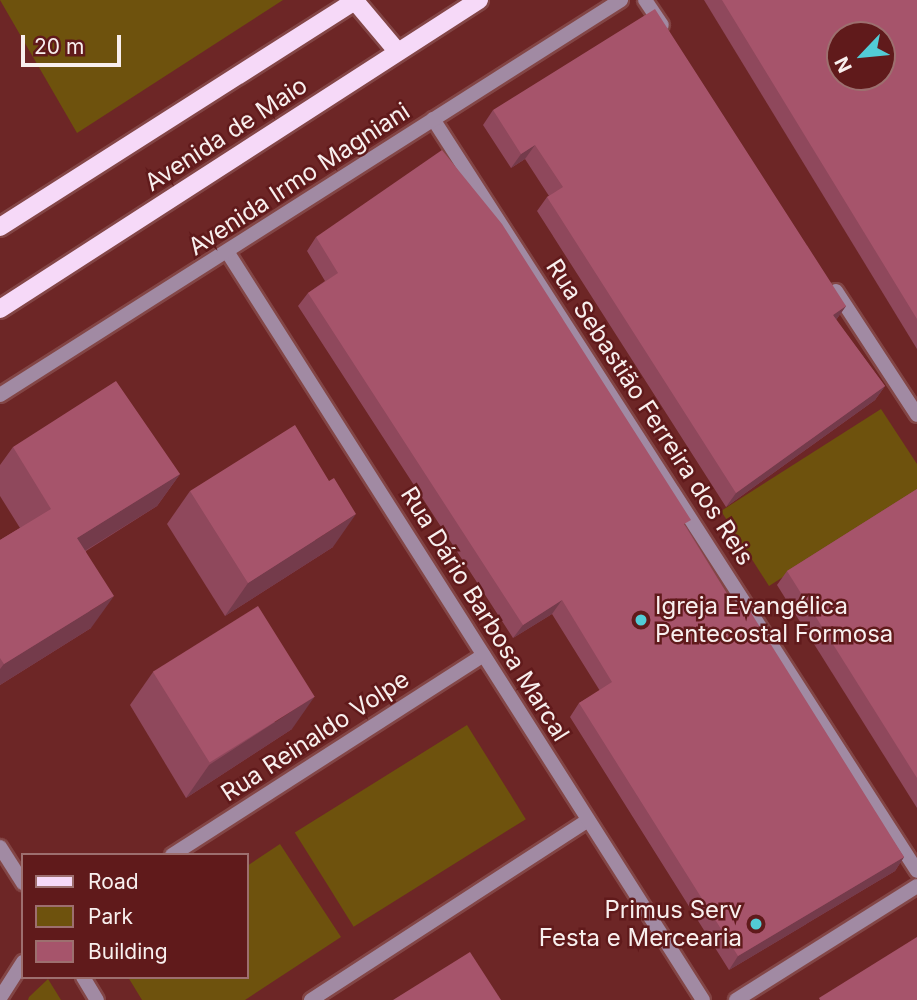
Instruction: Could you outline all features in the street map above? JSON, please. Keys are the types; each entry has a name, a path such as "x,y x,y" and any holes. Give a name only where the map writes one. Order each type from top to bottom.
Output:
{"main road":[{"name":"Avenida de Maio","path":"0,309 479,0"},
{"name":"Avenida de Maio","path":"0,227 356,1"},
{"path":"356,1 397,51"}],"street":[{"name":"Avenida Irmo Magniani","path":"0,395 228,253 621,0"},
{"path":"645,0 668,35"},
{"name":"Rua Sebastião Ferreira dos Reis","path":"433,119 917,871"},
{"name":"Rua Dário Barbosa Marcal","path":"228,253 703,1000"},
{"path":"827,278 917,415"},
{"name":"Rua Reinaldo Volpe","path":"175,853 483,655"},
{"path":"311,1000 589,820"},
{"path":"0,847 21,880"},
{"path":"736,1000 917,886"},
{"path":"0,998 21,965"},
{"path":"84,979 97,1000"}],"green space":[{"path":"0,0 283,0 77,133"},
{"path":"881,409 917,464 917,491 769,586 721,511"},
{"path":"467,725 526,819 354,927 295,833"},
{"path":"280,844 341,937 245,1000 142,1000 129,979 248,979 248,865"},
{"path":"48,979 61,1000 28,1000 29,997"}],"building":[{"path":"722,0 917,0 917,319"},
{"path":"655,9 846,306 833,315 885,386 736,493 547,197 563,187 535,145 521,154 493,110"},
{"path":"442,150 502,224 691,520 684,524 734,605 743,600 904,857 738,956 579,703 612,682 562,600 523,625 308,293 338,273 316,237"},
{"path":"116,381 180,474 77,538 114,596 4,664 0,658 0,540 51,509 13,447"},
{"path":"295,425 329,481 334,478 356,514 248,583 190,491"},
{"path":"917,489 917,778 787,571"},
{"path":"258,606 315,697 210,762 153,672"},
{"path":"917,937 917,1000 820,1000 819,998"},
{"path":"470,952 501,1000 393,1000"}],"place":[{"name":"Igreja Evangélica Pentecostal Formosa","path":"641,620"},
{"name":"Primus Serv Festa e Mercearia","path":"756,924"}]}
